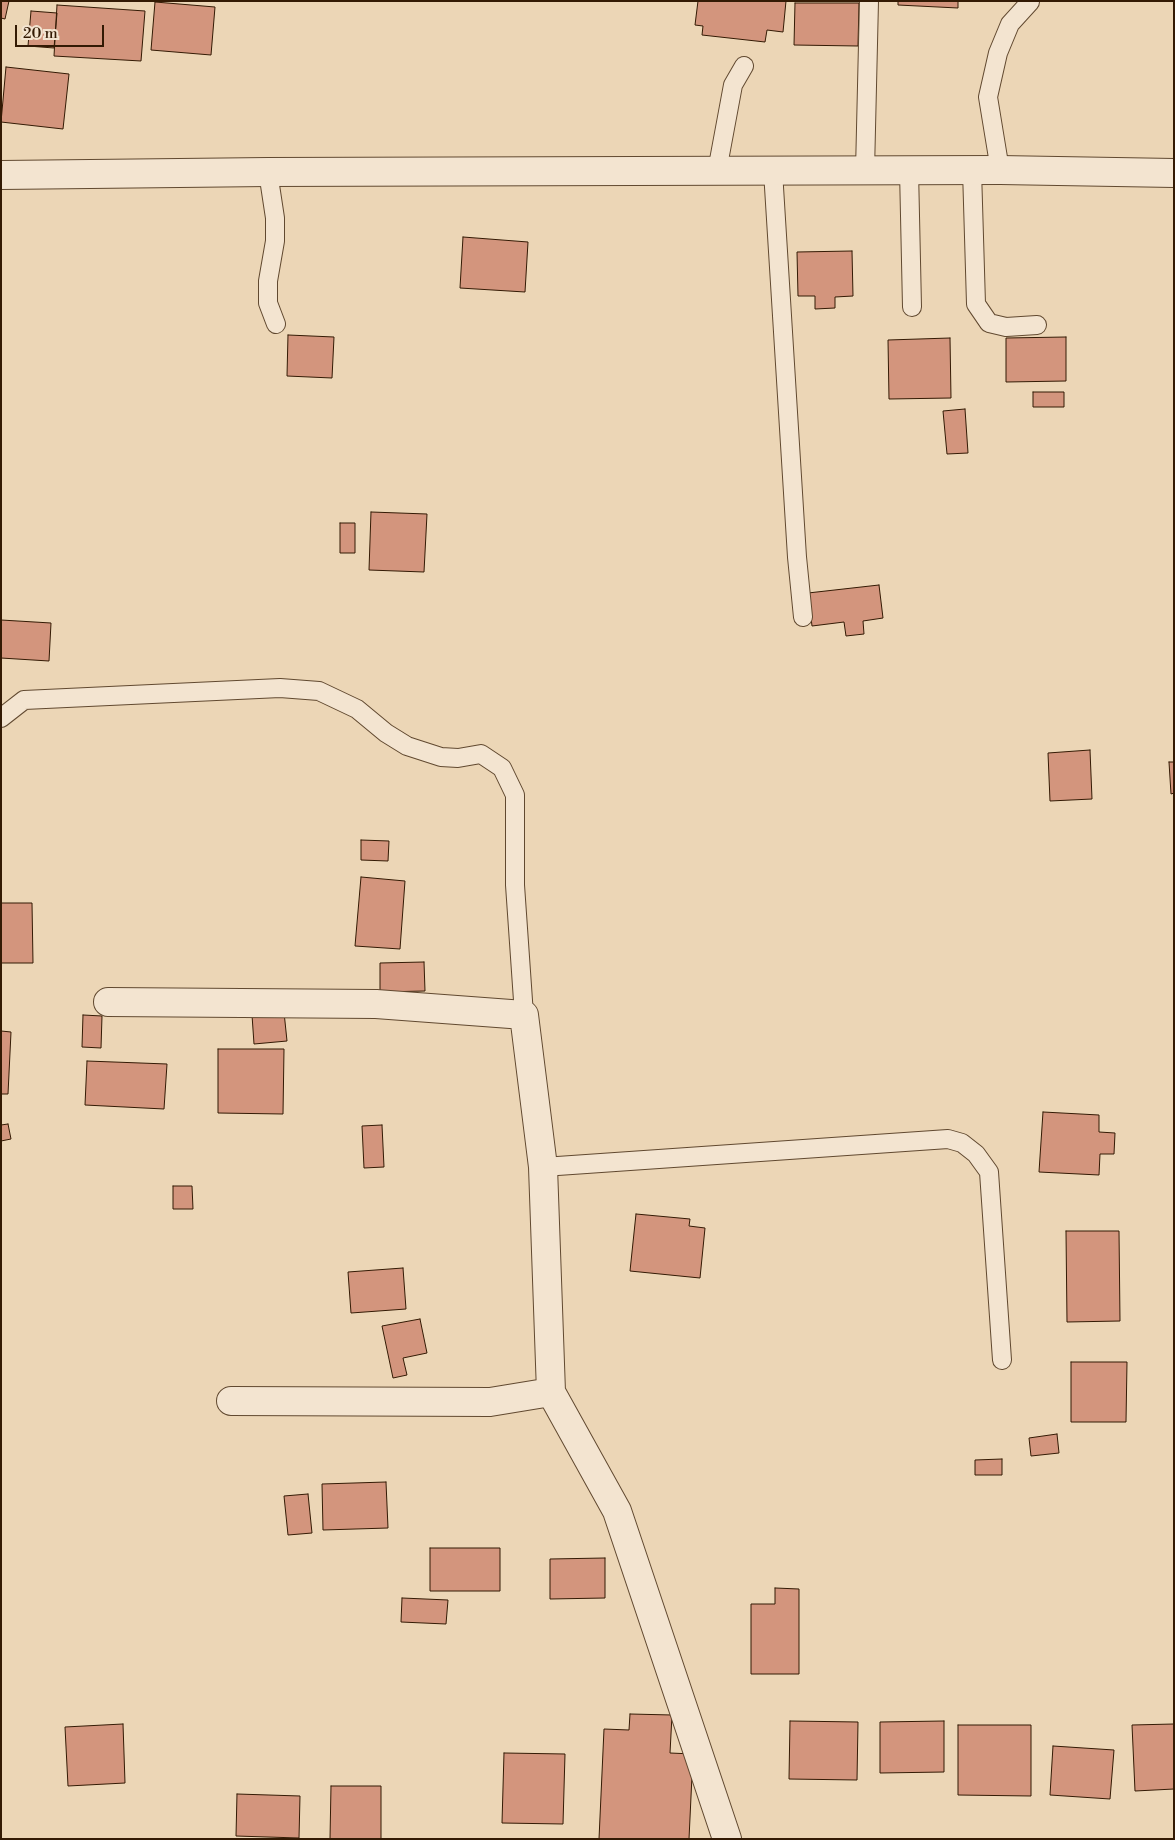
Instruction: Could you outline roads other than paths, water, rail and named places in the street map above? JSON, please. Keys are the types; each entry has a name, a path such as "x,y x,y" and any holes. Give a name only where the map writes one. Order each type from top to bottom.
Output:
{"street":[{"path":"1,175 268,172 909,170 1174,174"},
{"path":"108,1002 376,1004 524,1014 543,1167 551,1392 617,1511 726,1839"},
{"path":"231,1401 490,1402 551,1392"}],"lane":[{"path":"865,171 869,1"},
{"path":"1000,170 988,96 998,53 1010,24 1030,2"},
{"path":"717,171 733,85 744,66"},
{"path":"909,170 912,307"},
{"path":"972,170 976,304 989,323 1006,327 1037,325"},
{"path":"773,171 797,557 803,616"},
{"path":"268,172 275,218 275,241 268,281 268,303 276,324"},
{"path":"1,718 24,700 280,688 319,691 357,710 406,746 441,757 458,758 482,754 502,768 515,795 515,885 524,1014"},
{"path":"543,1167 948,1139 962,1144 976,1154 989,1172 1002,1360"}]}
